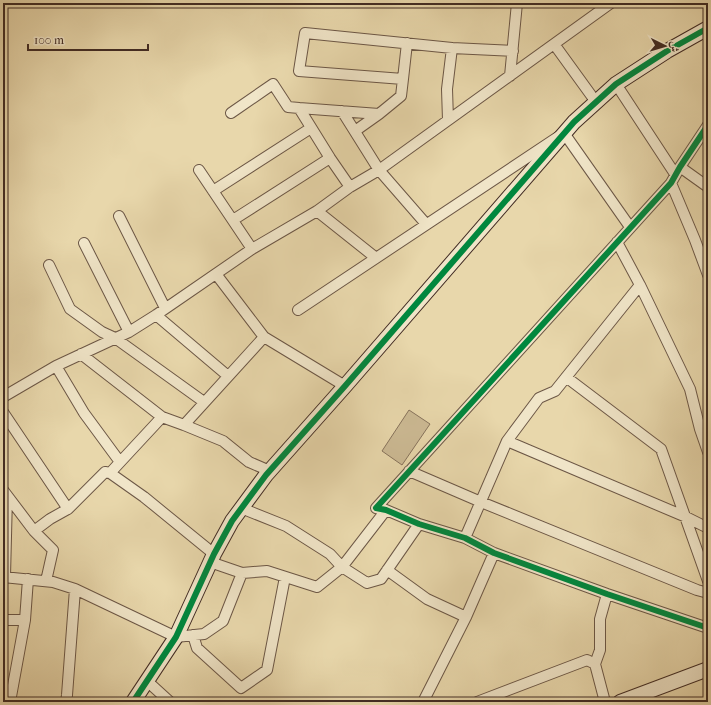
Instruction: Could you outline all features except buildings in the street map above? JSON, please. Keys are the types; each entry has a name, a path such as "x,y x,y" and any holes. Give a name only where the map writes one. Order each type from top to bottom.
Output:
{"street":[{"path":"510,76 517,3"},
{"path":"3,397 56,366 129,332 252,249 317,211 350,187 379,170 611,3"},
{"path":"133,702 176,637 212,558 232,521 270,471 574,122 616,84 667,51 708,28"},
{"path":"403,79 299,71 305,33 452,48 512,51"},
{"path":"355,131 401,96 407,43"},
{"path":"554,44 596,102"},
{"path":"448,120 447,89 452,48"},
{"path":"231,113 273,84 288,107 379,114"},
{"path":"616,84 675,175 695,240 708,275"},
{"path":"299,108 350,187"},
{"path":"342,111 379,170 426,224"},
{"path":"708,125 675,175 630,228 376,508 386,510 419,524 465,538 494,553 607,594 708,628"},
{"path":"213,191 311,128"},
{"path":"298,310 564,133"},
{"path":"564,133 630,228"},
{"path":"233,220 330,158"},
{"path":"199,170 252,249"},
{"path":"675,175 708,187"},
{"path":"317,211 376,258"},
{"path":"119,216 165,308"},
{"path":"617,242 640,285 690,389 700,429 708,452"},
{"path":"84,243 129,332"},
{"path":"49,265 70,309 102,332 115,338 204,402"},
{"path":"216,274 264,337 345,386"},
{"path":"465,538 507,441 539,398 555,391 640,285"},
{"path":"156,315 228,376"},
{"path":"184,425 264,337"},
{"path":"81,354 162,417 223,441 249,462 270,471"},
{"path":"56,366 84,414 120,462"},
{"path":"566,377 661,448 708,581"},
{"path":"3,412 68,509"},
{"path":"110,473 162,417"},
{"path":"507,441 686,517 708,528"},
{"path":"410,471 481,502 697,590 708,593"},
{"path":"34,532 50,519 68,509 105,472 110,473 144,497 212,558 242,573 267,571 317,587 342,567 386,510"},
{"path":"5,493 4,577 53,582 75,589 176,637 204,634 223,621 242,573"},
{"path":"5,493 34,532 53,550 46,581"},
{"path":"241,508 286,526 330,554 342,567 367,583 381,579 419,524"},
{"path":"422,702 466,617 494,553"},
{"path":"387,570 427,599 466,617"},
{"path":"193,636 197,648 241,688 267,670 285,577"},
{"path":"10,702 25,620 28,579"},
{"path":"66,702 75,589"},
{"path":"605,702 596,664 600,650 600,619 607,594"},
{"path":"3,620 25,620"},
{"path":"477,702 587,660 596,664"},
{"path":"629,700 708,669"},
{"path":"147,681 170,702"}],"shaded area":[{"path":"409,410 430,424 402,465 382,451"}],"cycle path":[{"path":"133,702 176,637 214,554 232,521 266,475 574,122 616,84 667,51 708,28"},
{"path":"708,125 671,183 376,508 386,510 419,524 465,538 494,553 607,594 708,628"}]}
